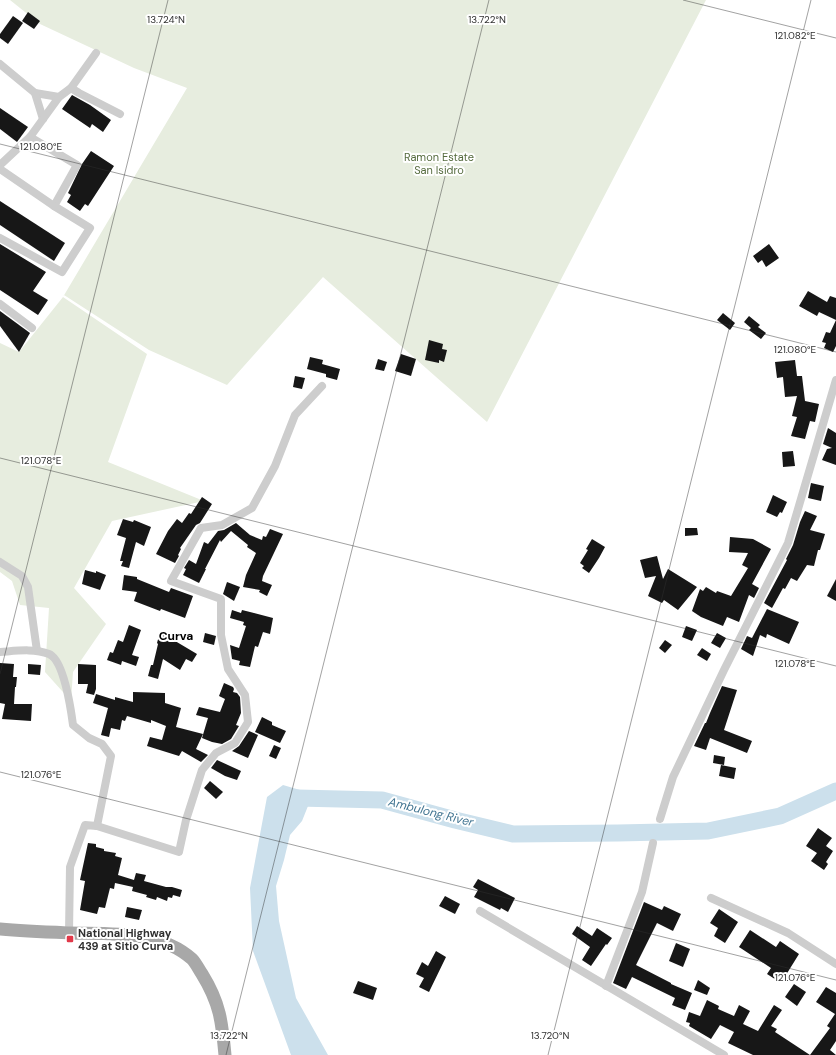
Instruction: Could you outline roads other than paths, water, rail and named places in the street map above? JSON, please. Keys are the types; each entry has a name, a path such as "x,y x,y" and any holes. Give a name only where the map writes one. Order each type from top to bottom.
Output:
{"main road":[{"path":"0,929 120,934 167,943 192,960 210,987 218,1006 222,1025 225,1055"}],"street":[{"path":"0,165 30,137 60,97 72,88 96,53"},
{"path":"0,64 35,93 60,97"},
{"path":"72,88 120,114"},
{"path":"35,93 43,119"},
{"path":"30,137 77,165 54,206"},
{"path":"0,169 54,206 90,228 62,272 0,238"},
{"path":"0,304 32,328"},
{"path":"660,819 673,777 724,670 788,543 836,380"},
{"path":"69,933 70,867 85,825 97,826 179,852 186,820 202,770 216,753 234,743 248,722 245,694 228,669 221,635 221,599 171,581 201,528 222,524 252,508 275,466 294,415 322,386"},
{"path":"0,562 22,576 28,587 37,651"},
{"path":"0,652 37,651 51,654 63,676 71,707 73,725 89,738 102,744 111,756 97,826"},
{"path":"606,986 642,892 653,843"},
{"path":"711,898 788,933 836,964"},
{"path":"480,911 724,1055"}],"water":[{"path":"283,785 317,795 319,799 308,806 302,821 290,835 276,886 279,921 296,998 328,1055 291,1055 253,951 250,888 267,797"}],"waterway":[{"name":"Ambulong River","path":"297,798 382,800 513,834 618,833 708,831 780,816 836,791"}],"place":[{"name":"National Highway 439 at Sitio Curva","path":"70,939"}],"district":[{"name":"Curva","path":"176,636"}],"park label":[{"name":"Ramon Estate San Isidro","path":"439,163"}]}
